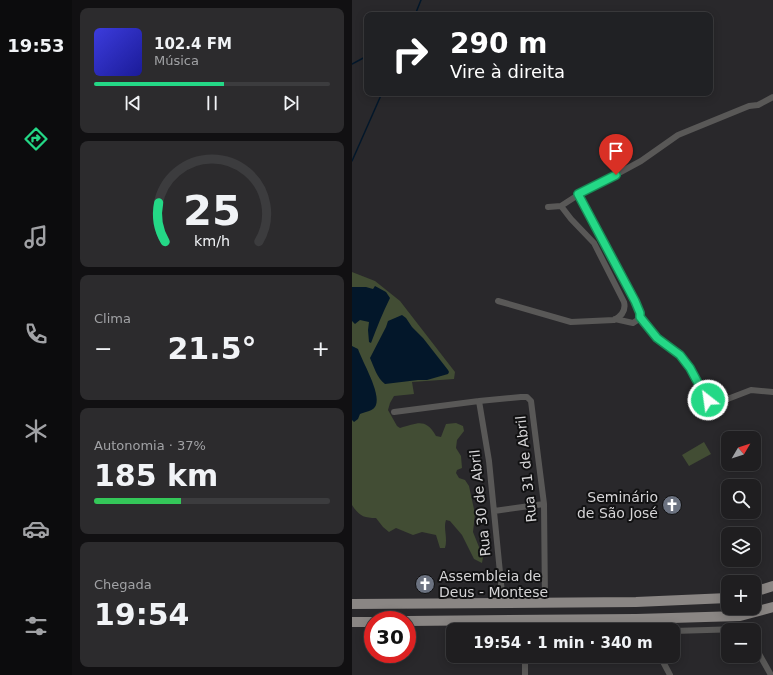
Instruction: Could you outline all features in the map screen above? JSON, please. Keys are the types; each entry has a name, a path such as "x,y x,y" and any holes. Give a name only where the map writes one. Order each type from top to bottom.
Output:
{"main road":[{"path":"761,590 773,586"},
{"path":"352,604 645,601 721,598"},
{"path":"645,601 645,619"},
{"path":"416,621 645,619 740,616 773,607"},
{"path":"352,622 364,622"}],"street":[{"path":"548,207 561,206 578,194 641,161 678,135 773,97"},
{"path":"578,194 635,301 640,317 657,338 680,355 693,372 705,396 711,402 725,400 751,390 773,392"},
{"path":"561,206 594,243 623,298 625,309 620,316 615,319"},
{"path":"498,301 572,322 615,319 632,323 637,321 640,317"},
{"name":"Rua 31 de Abril","path":"479,401 527,397 531,401 544,504 545,602"},
{"path":"394,412 479,401"},
{"name":"Rua 30 de Abril","path":"479,401 489,461 503,603"},
{"path":"494,511 544,504"},
{"path":"645,619 645,623"},
{"path":"680,631 721,630"},
{"path":"761,657 771,675"},
{"path":"525,663 525,675"},
{"path":"664,663 670,675"}],"green space":[{"path":"352,272 375,281 400,301 455,372 454,379 412,382 414,394 394,396 388,410 397,426 400,428 420,423 428,426 436,436 441,437 446,424 456,423 463,426 464,431 457,440 456,448 461,456 462,468 457,470 456,473 459,478 465,480 469,486 475,514 473,532 483,557 482,563 474,559 462,535 450,521 446,520 445,523 445,548 440,548 436,535 422,532 413,535 396,528 389,532 376,518 362,516 352,505"},
{"path":"704,442 711,454 689,466 682,455"}],"water":[{"path":"375,286 386,292 390,298 371,343 369,342 369,322 360,320 355,324 352,321 352,287 366,287 373,289"},
{"path":"402,315 423,338 448,370 448,374 427,380 385,384 380,379 370,358 388,321"},
{"path":"352,346 358,349 374,385 377,400 373,409 360,414 358,419 354,422 352,420"}],"waterway":[{"path":"416,12 421,0"},
{"path":"352,64 364,58"},
{"path":"352,161 381,96"}],"place":[{"name":"Seminário de São José","path":"672,505"},
{"name":"Assembleia de Deus - Montese","path":"425,584"}],"route":[{"path":"616,175 578,194 635,301 640,317 661,342 680,355 695,376 708,400"}]}
